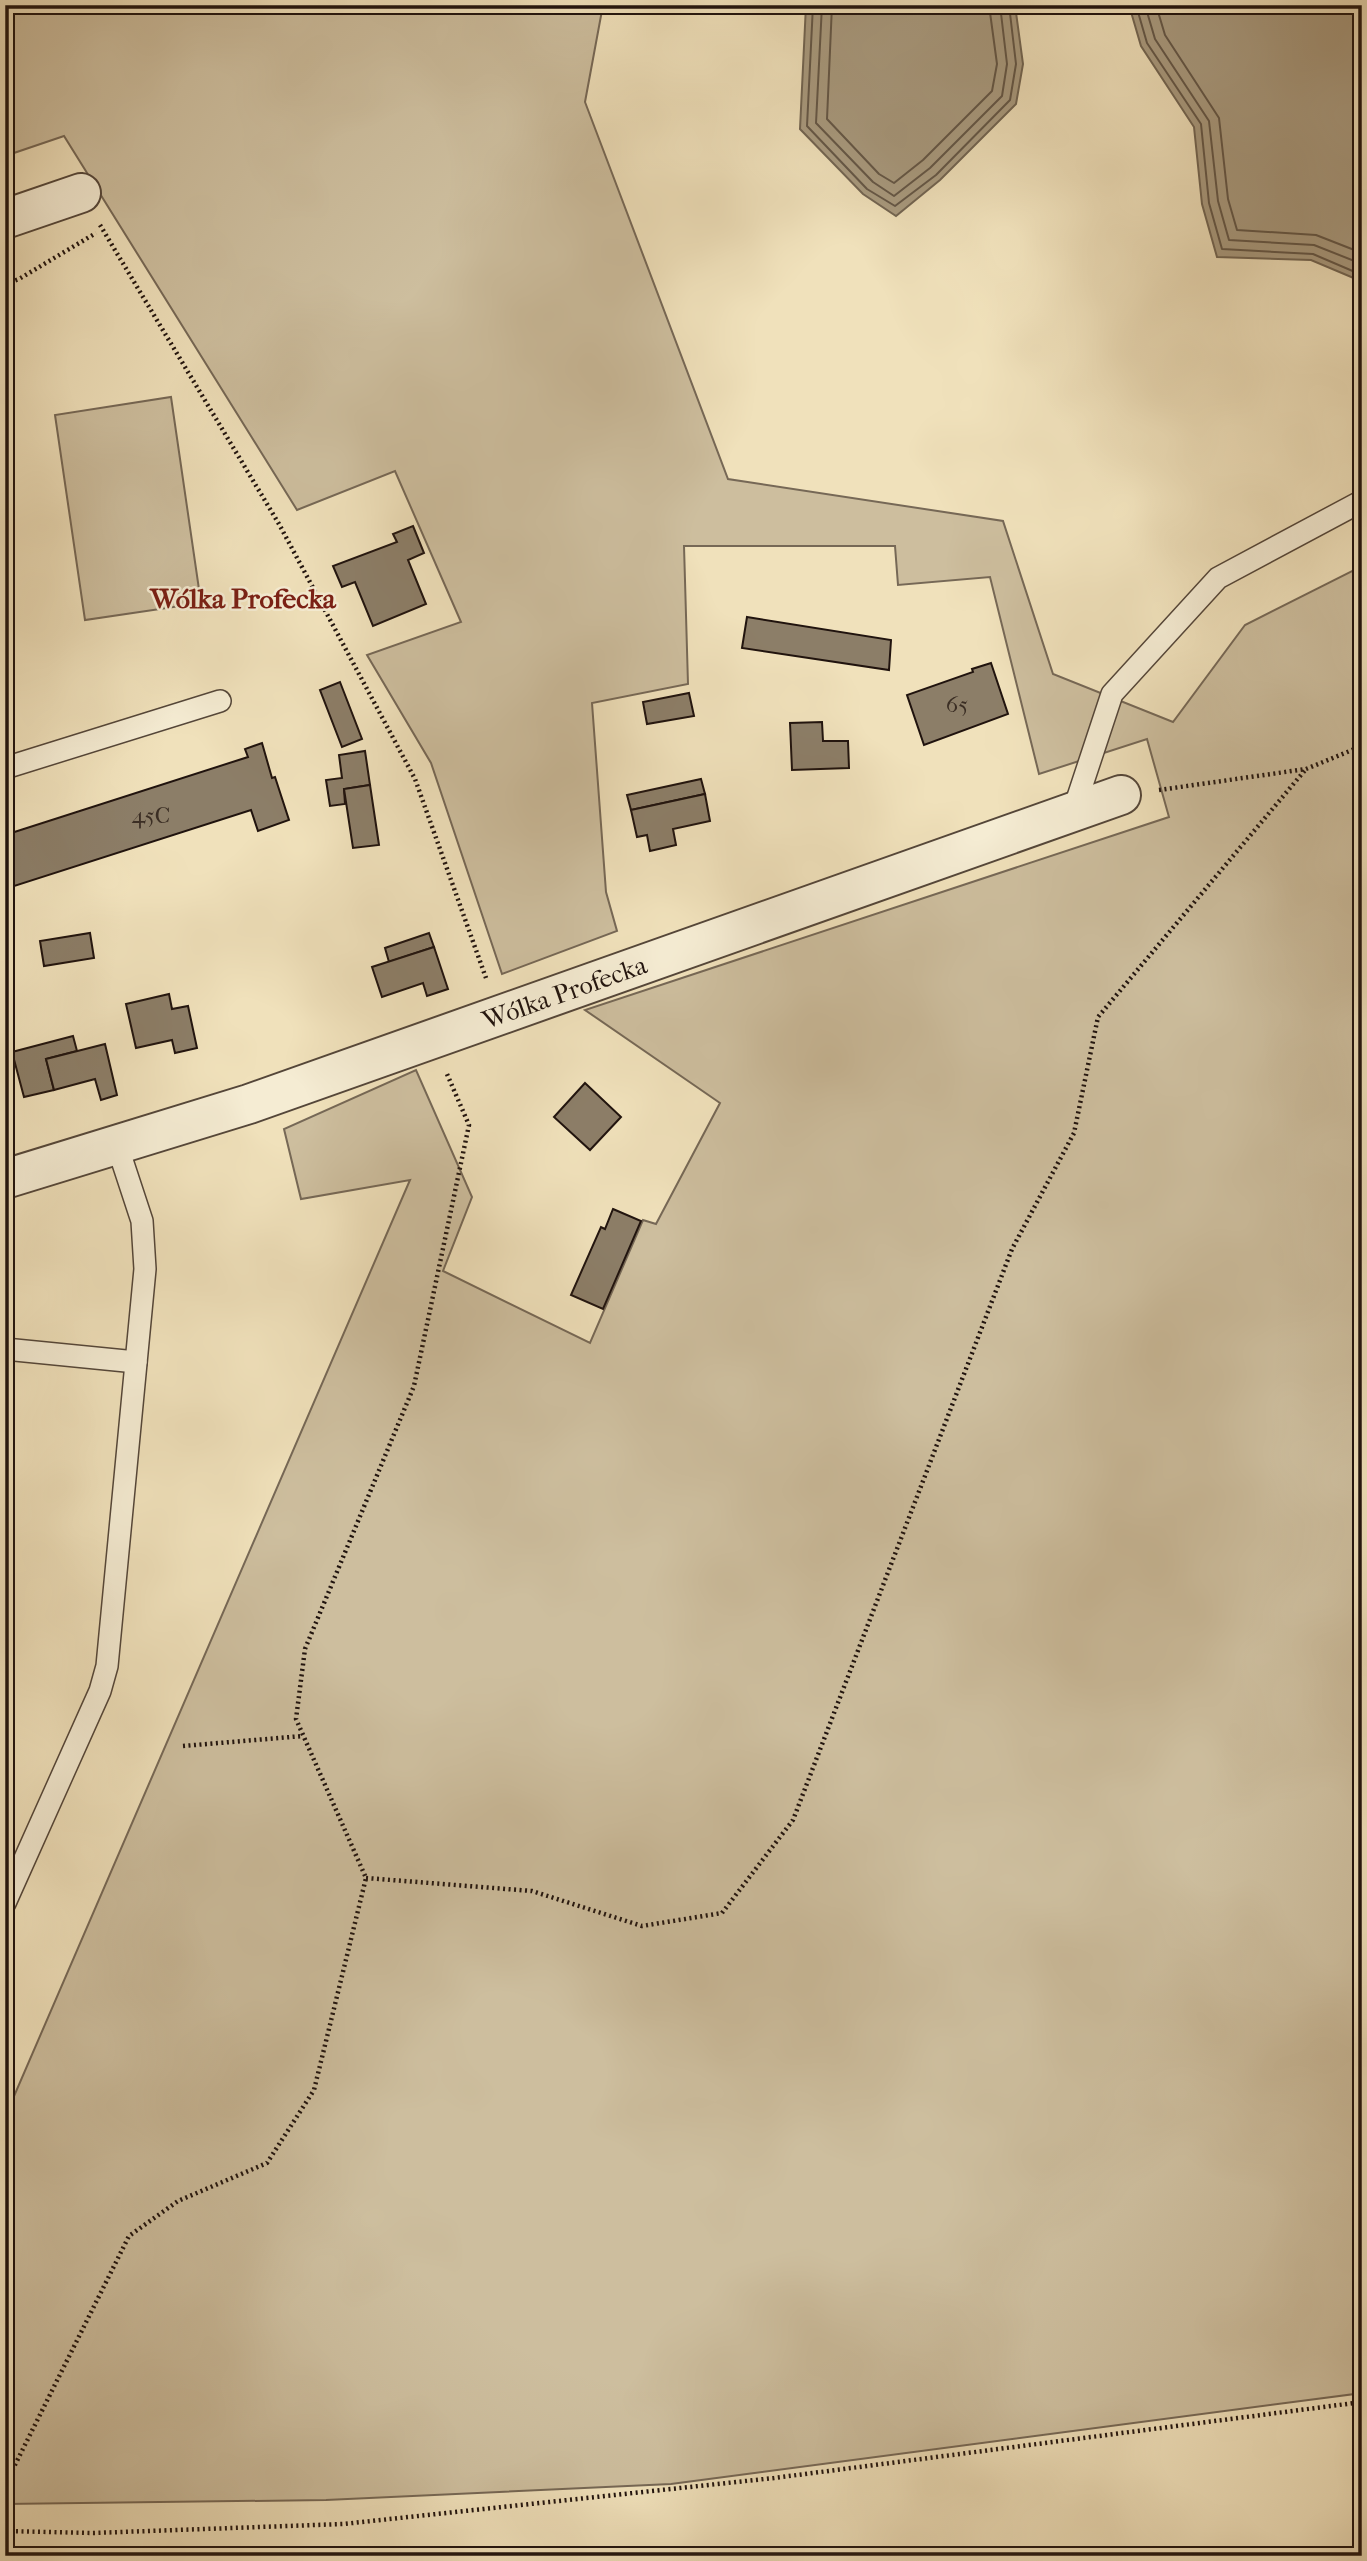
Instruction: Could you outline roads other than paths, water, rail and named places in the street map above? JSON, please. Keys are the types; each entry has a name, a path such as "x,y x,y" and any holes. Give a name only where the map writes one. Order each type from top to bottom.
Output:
{"street":[{"path":"5,219 81,194"},
{"name":"Wólka Profecka","path":"5,1179 248,1104 1121,795"}],"lane":[{"path":"1073,812 1112,694 1219,578 1362,500"},
{"path":"5,768 220,701"},
{"path":"5,1903 100,1691 107,1666 145,1269 142,1221 117,1145"},
{"path":"5,1349 136,1362"}],"water":[{"path":"806,5 1015,5 1023,64 1016,104 940,180 896,216 863,194 800,129"},
{"path":"1129,5 1362,5 1362,318 1356,279 1311,260 1217,257 1202,204 1194,127 1141,46"}],"district":[{"name":"Wólka Profecka","path":"243,598"}]}
